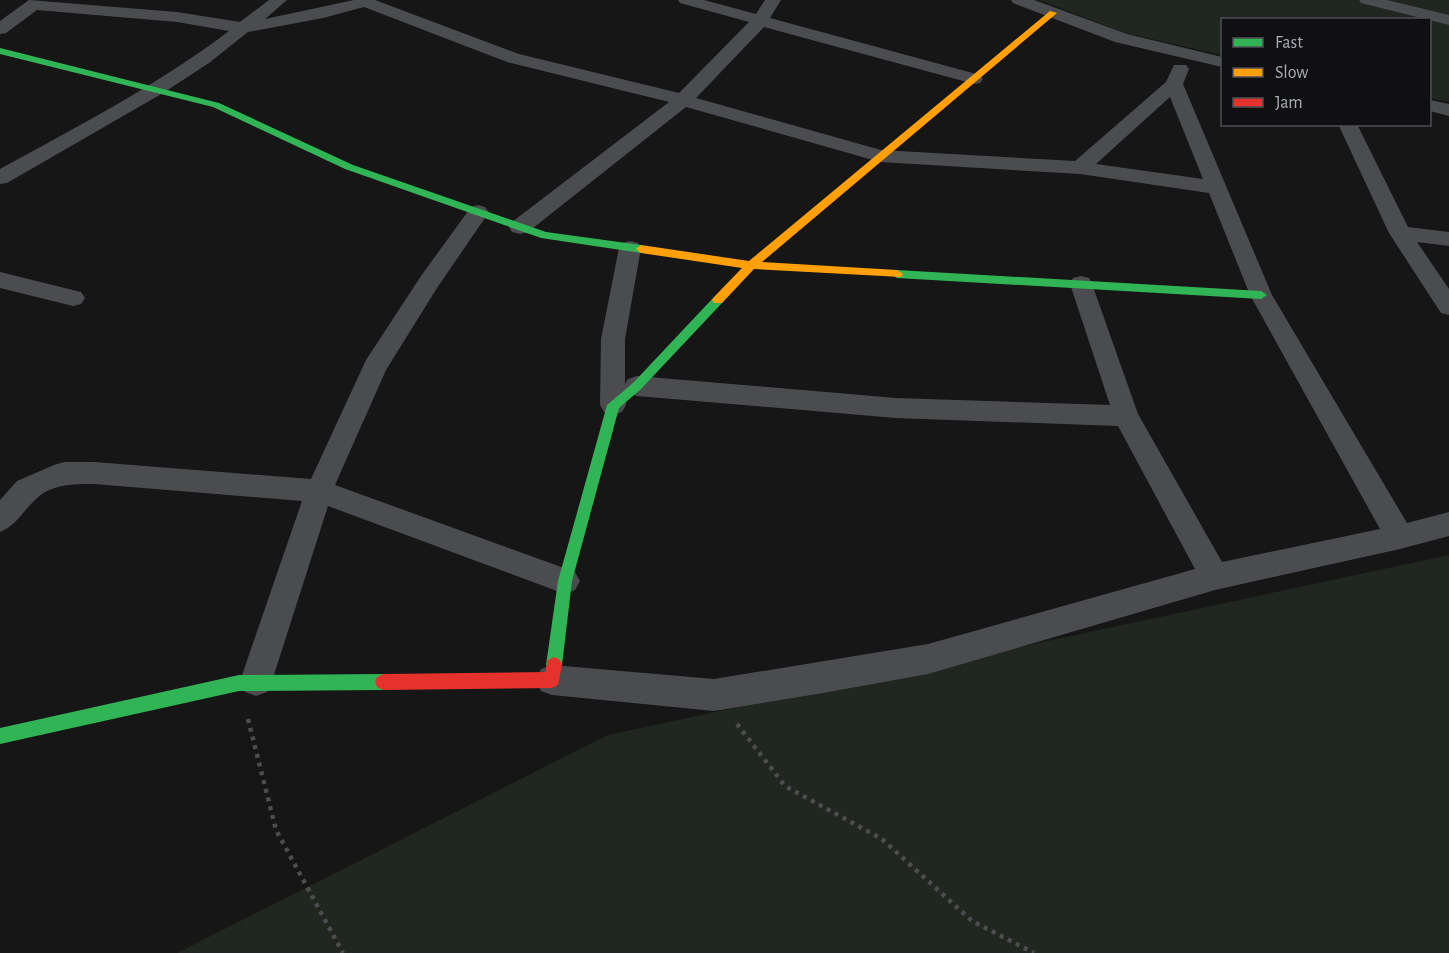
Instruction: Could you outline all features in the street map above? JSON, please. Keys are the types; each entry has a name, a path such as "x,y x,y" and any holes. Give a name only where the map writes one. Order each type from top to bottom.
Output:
{"street":[{"path":"177,17 190,0"},
{"path":"0,178 157,89 244,28 279,0"},
{"path":"289,0 323,13"},
{"path":"686,0 974,79"},
{"path":"520,227 683,100 760,21 773,0"},
{"path":"1019,0 1121,38 1221,62"},
{"path":"1367,0 1449,20"},
{"path":"0,29 37,3 177,17 244,28 323,13 368,1 513,58 683,100 880,156 1080,168 1218,188"},
{"path":"613,405 637,386 751,266 1053,13"},
{"path":"0,51 216,105 350,167 545,235 751,266 1262,295"},
{"path":"1080,168 1174,84 1185,54"},
{"path":"1174,84 1262,295 1400,537"},
{"path":"1431,106 1449,110"},
{"path":"1348,126 1400,233 1449,307"},
{"path":"247,682 319,491 375,368 429,282 478,212"},
{"path":"1400,233 1449,239"},
{"path":"552,680 565,581 613,405 613,339 630,248"},
{"path":"0,280 73,298"},
{"path":"1081,284 1126,416 1215,577"},
{"path":"637,386 896,408 1126,416"},
{"path":"0,520 27,489 64,473 94,473 319,491 565,581"},
{"path":"0,736 247,682 552,680 714,695 928,659 1215,577 1400,537 1449,524"}],"path":[{"path":"247,682 276,830 343,953"},
{"path":"714,695 785,786 882,838 972,921 1034,953"}],"shaded area":[{"path":"1039,0 1449,0 1449,102 1431,98 1431,18 1221,18 1221,55 1125,33"},
{"path":"1449,555 1449,953 177,953 608,735"}],"traffic: fast":[{"path":"0,51 216,105 349,167 545,235 641,249"},
{"path":"897,274 1261,295"},
{"path":"554,665 565,581 613,405 637,386 718,300"},
{"path":"0,736 239,683 383,682"}],"traffic: slow":[{"path":"718,300 751,265 1053,13"},
{"path":"641,249 751,265 897,274"}],"traffic: jam":[{"path":"383,682 552,680 554,665"}]}
